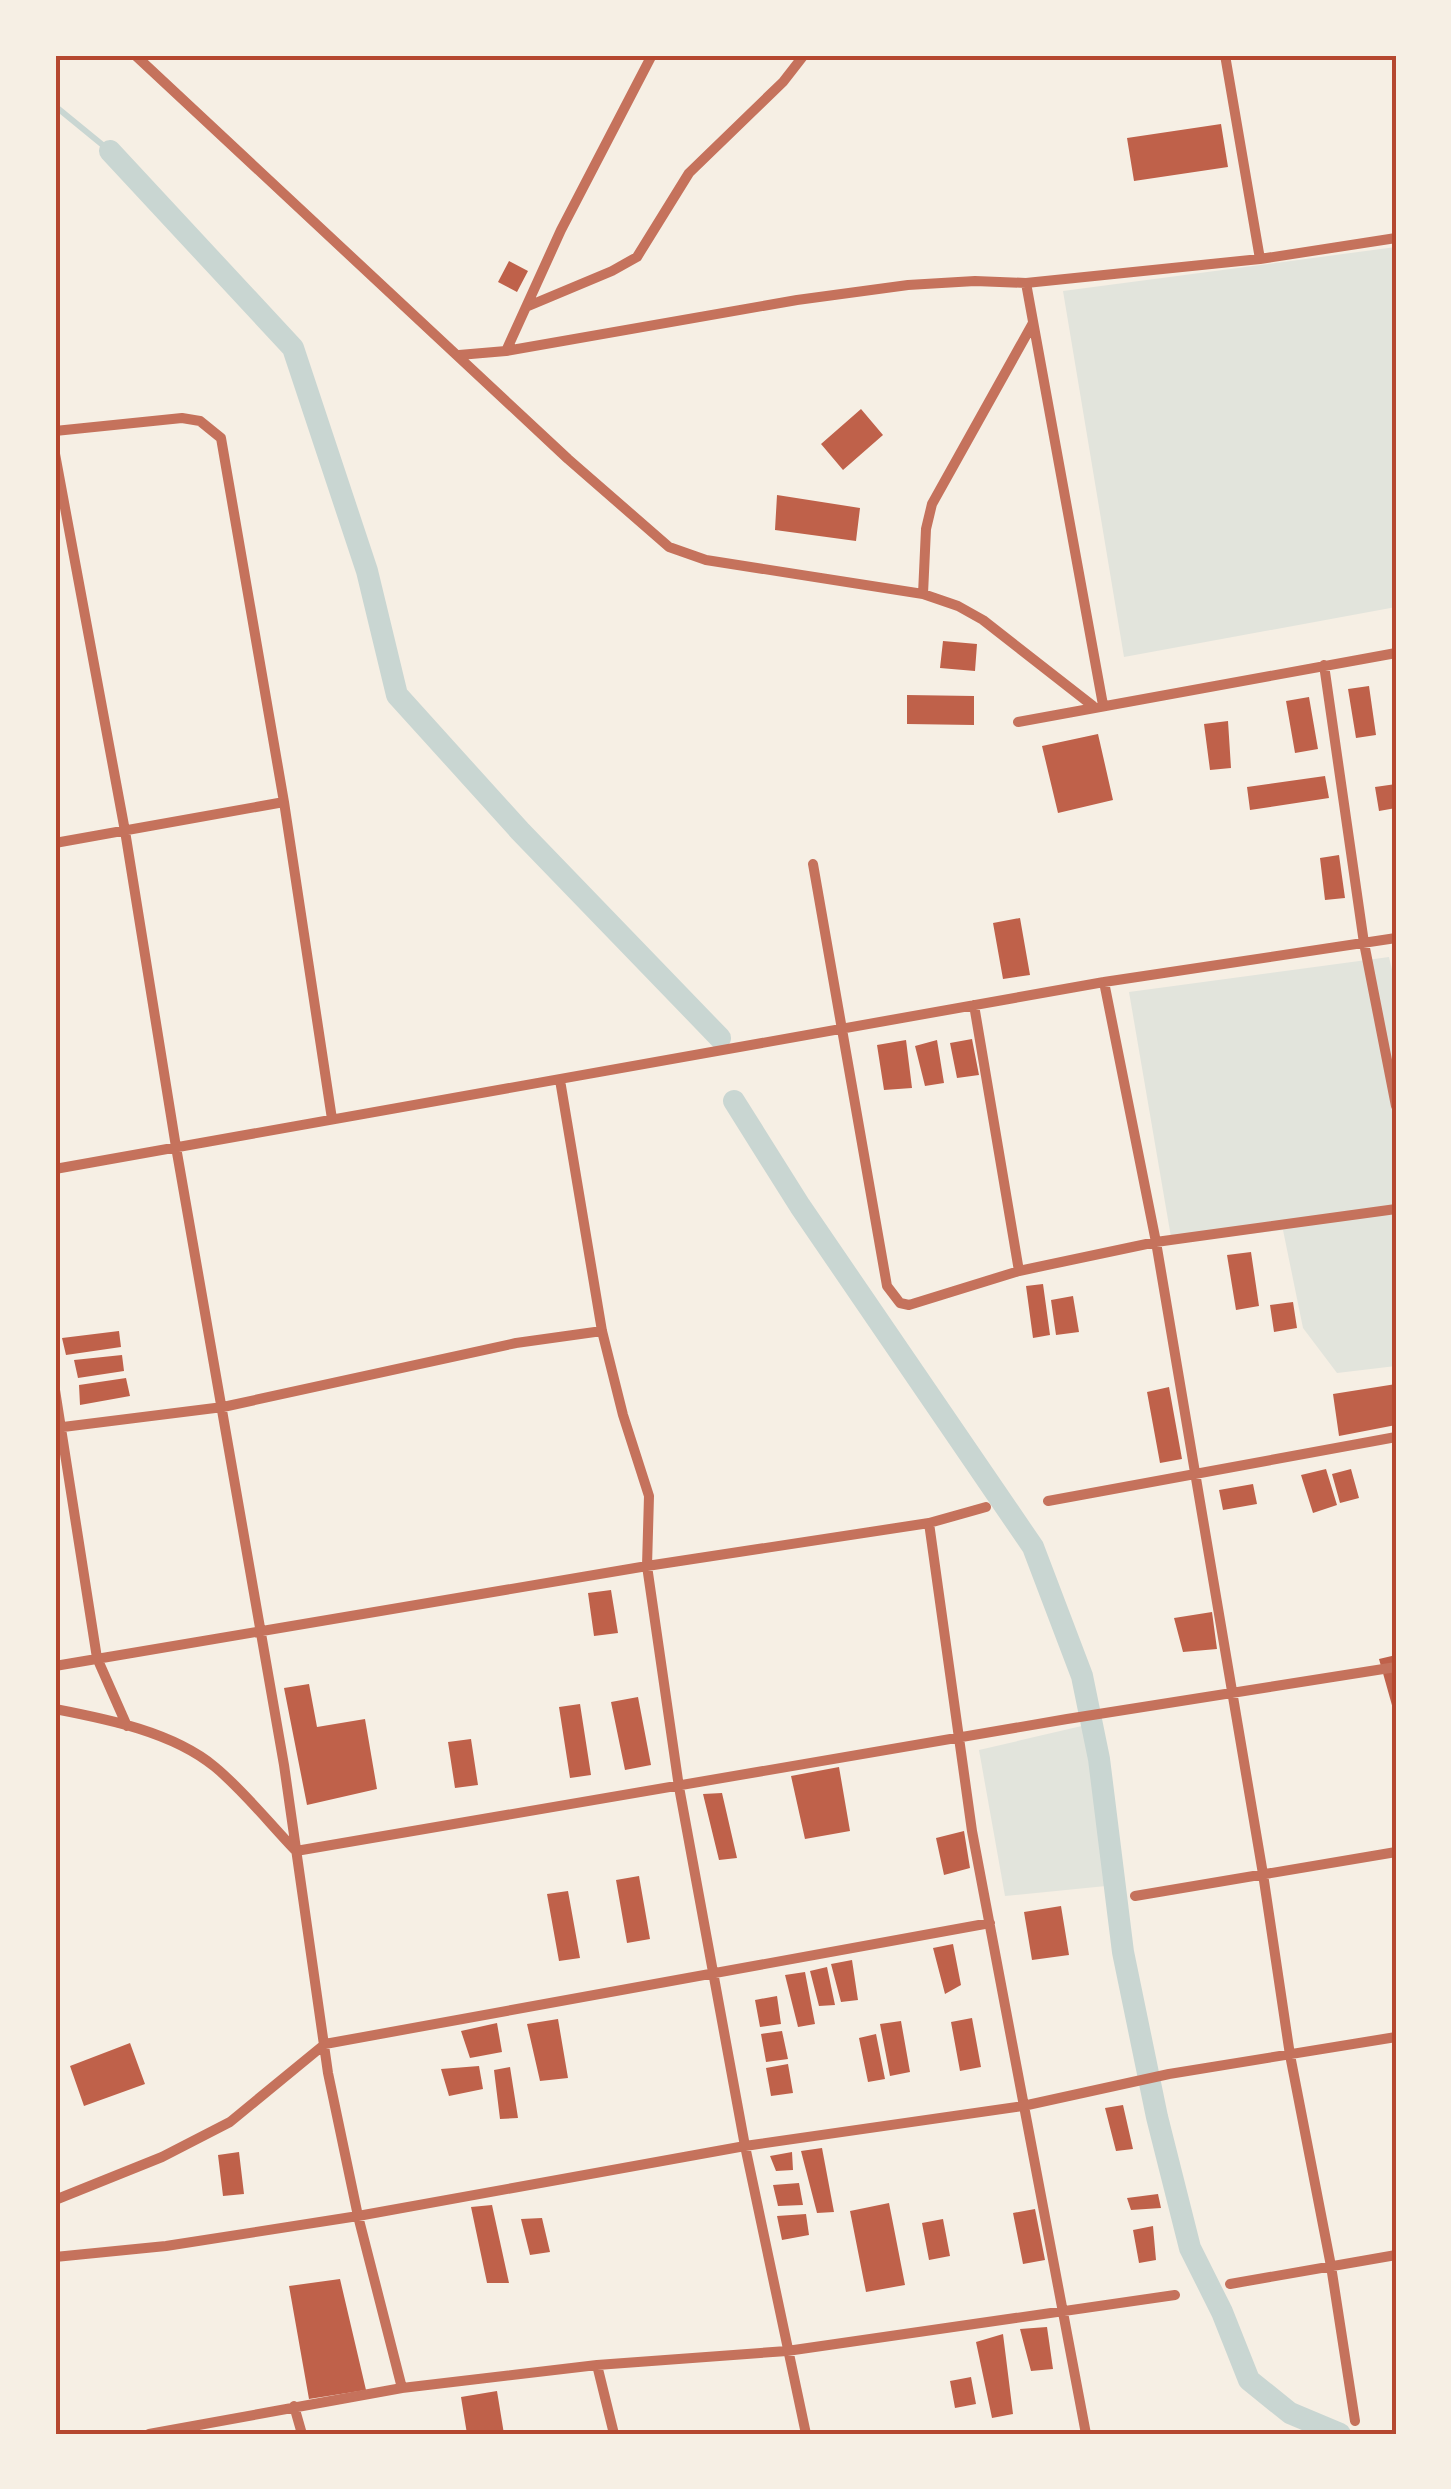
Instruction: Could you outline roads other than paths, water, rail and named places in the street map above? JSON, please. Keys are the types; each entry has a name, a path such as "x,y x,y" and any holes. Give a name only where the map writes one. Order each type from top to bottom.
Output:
{"street":[{"path":"135,55 568,459 669,548 706,560 923,594 958,606 983,620 1098,706"},
{"path":"506,351 561,230 652,55"},
{"path":"526,308 612,272 637,257 689,172 783,82 804,55"},
{"path":"1225,55 1260,259"},
{"path":"459,354 506,351 871,290 975,281 1026,283 1260,259 1396,238"},
{"path":"1026,283 1098,706"},
{"path":"923,594 926,528 932,504 1033,323"},
{"path":"55,431 182,418 200,421 221,438 284,802 332,1119"},
{"path":"55,454 125,831 284,1765 328,2073 358,2216 402,2388"},
{"path":"1018,722 1396,653"},
{"path":"1324,664 1364,942 1396,1106"},
{"path":"55,843 284,802"},
{"path":"813,864 887,1286 892,1296 910,1305 1019,1271 1156,1242 1396,1209"},
{"path":"55,1168 1104,982 1396,938"},
{"path":"1104,982 1156,1242 1290,2056 1331,2266 1355,2421"},
{"path":"974,1005 1019,1271"},
{"path":"560,1080 602,1331 649,1496 647,1566 679,1787 744,2146 806,2434"},
{"path":"58,1428 223,1407 516,1343 602,1331"},
{"path":"55,1390 97,1658 127,1726"},
{"path":"1048,1501 1396,1437"},
{"path":"55,1666 647,1566 929,1523 986,1507"},
{"path":"929,1523 959,1740 990,1923 1086,2434"},
{"path":"296,1850 1396,1666"},
{"path":"55,1709 127,1726 176,1744 213,1765 296,1850"},
{"path":"1135,1896 1396,1852"},
{"path":"55,2200 162,2157 230,2122 325,2044 990,1923"},
{"path":"55,2257 166,2246 358,2216 744,2146 1023,2106 1169,2074 1396,2038"},
{"path":"1230,2284 1396,2254"},
{"path":"149,2434 402,2388 597,2364 787,2351 1175,2294"},
{"path":"597,2364 614,2434"},
{"path":"294,2406 302,2434"}],"waterway":[{"path":"55,106 110,151"},
{"path":"110,151 293,348 367,571 397,695 520,831 720,1038"},
{"path":"734,1101 800,1206 1033,1547 1082,1676 1099,1759 1123,1952 1157,2117 1190,2248 1222,2312 1249,2380 1290,2413 1340,2434"}]}
